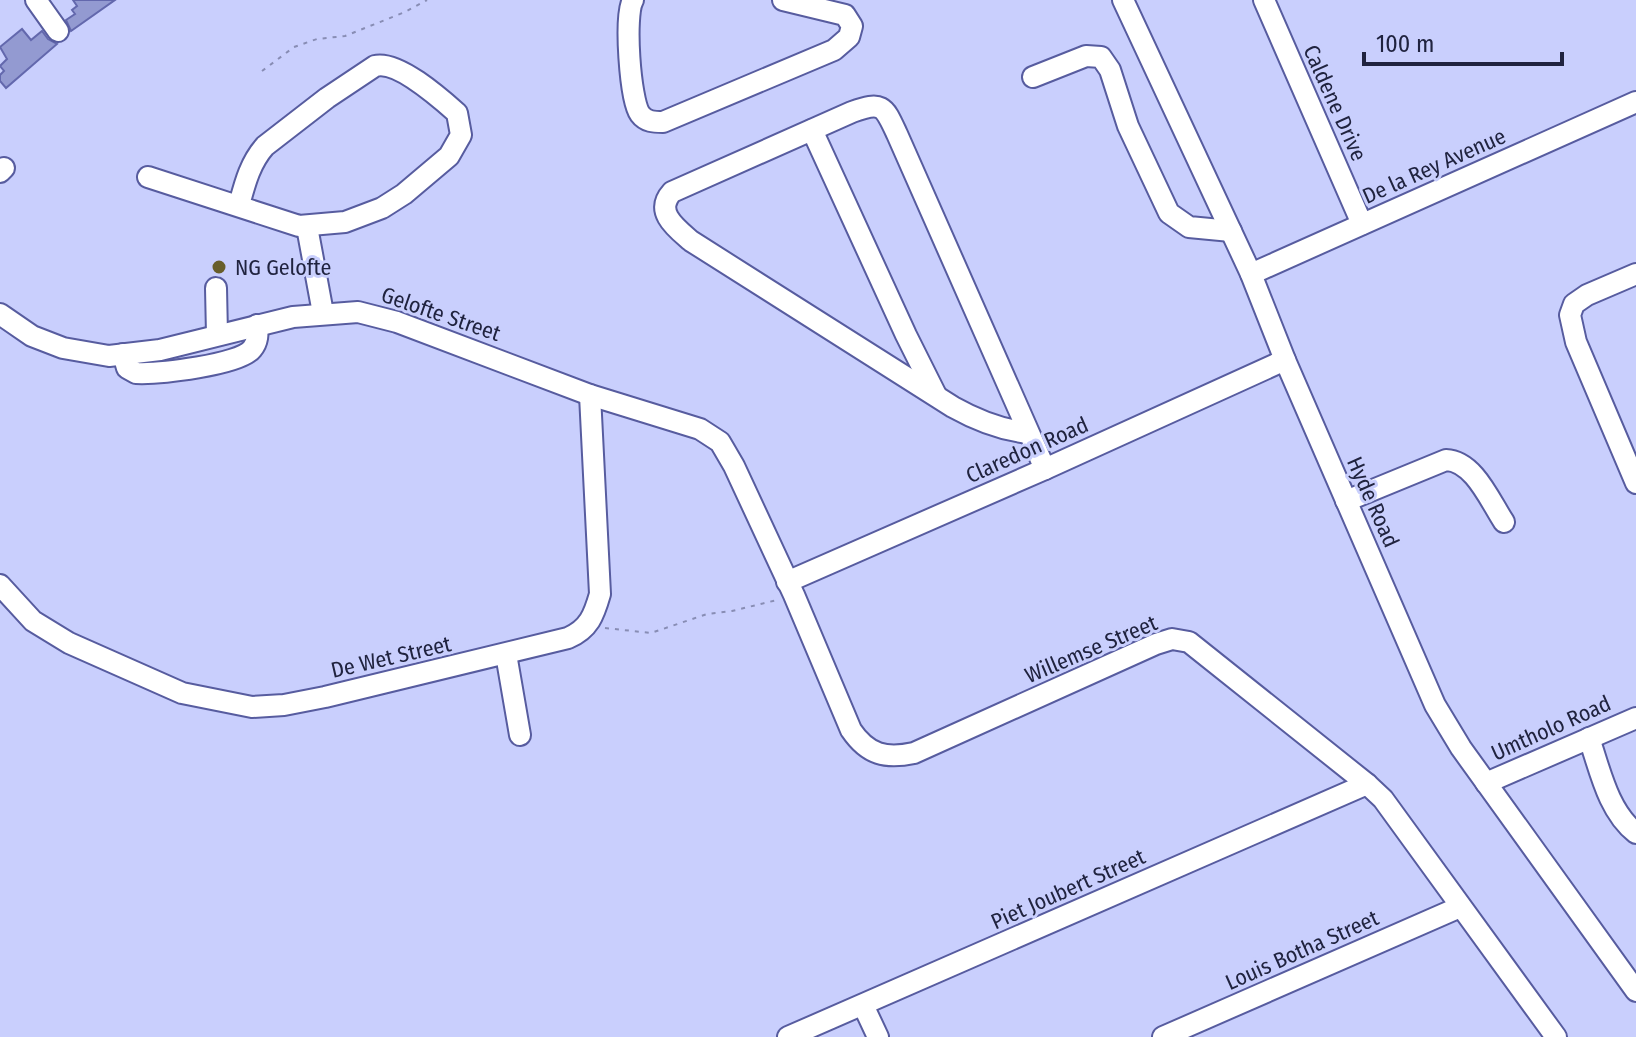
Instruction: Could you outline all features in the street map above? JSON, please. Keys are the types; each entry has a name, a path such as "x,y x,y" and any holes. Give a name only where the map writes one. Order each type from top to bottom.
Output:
{"street":[{"path":"36,0 58,31"},
{"path":"633,0 628,16 634,101 642,117 655,122 663,122 834,50 849,37 852,26 845,15 783,0"},
{"name":"Hyde Road","path":"1123,0 1251,274 1285,360 1435,705 1461,748 1636,991"},
{"name":"Caldene Drive","path":"1264,0 1362,224"},
{"path":"1033,77 1086,56 1101,57 1110,70 1128,126 1169,213 1189,227 1231,231"},
{"path":"148,177 307,227 345,222 382,208 436,168 458,142 461,130 457,113 396,68 383,64 375,66 265,146 249,172 239,205"},
{"name":"De la Rey Avenue","path":"1251,274 1636,102"},
{"path":"1029,433 988,425 691,241 665,214 666,199 672,192 874,105 886,112 1029,433 1045,469"},
{"path":"812,130 936,395"},
{"path":"307,227 323,313"},
{"path":"1636,274 1580,299 1574,304 1570,315 1576,342 1636,483"},
{"path":"216,288 217,335"},
{"name":"Gelofte Street","path":"0,314 32,336 63,348 109,356 160,350 257,325 323,313 358,312 376,315 590,395 679,422"},
{"path":"123,354 127,368 136,373 235,360 254,347 257,325"},
{"name":"Claredon Road","path":"790,588 1285,360"},
{"path":"587,626 595,613 600,594 590,395"},
{"name":"Willemse Street","path":"679,422 714,436 725,449 790,588 851,730 866,749 881,756 914,753 1156,644 1179,639 1189,642 1367,784 1394,812 1549,1035"},
{"path":"1346,501 1446,460 1458,460 1467,467 1504,522"},
{"name":"De Wet Street","path":"0,585 33,621 60,639 182,693 234,705 284,705 568,638 587,626"},
{"path":"506,654 520,735"},
{"name":"Umtholo Road","path":"1486,783 1636,718"},
{"path":"1589,738 1612,802 1626,825 1636,833"},
{"name":"Piet Joubert Street","path":"788,1037 1367,784"},
{"name":"Louis Botha Street","path":"1163,1037 1460,907"},
{"path":"863,1005 878,1037"}],"path":[{"path":"262,71 294,47 317,39 345,36 427,0"},
{"path":"587,626 651,633 707,614 732,611 790,588"}],"building":[{"path":"73,0 115,0 71,31 66,20 75,14 72,10 77,6"},
{"path":"22,29 31,40 42,31 57,44 6,88 0,81 4,71 0,66 7,59 0,47"}],"place":[{"name":"NG Gelofte","path":"219,267"}]}
